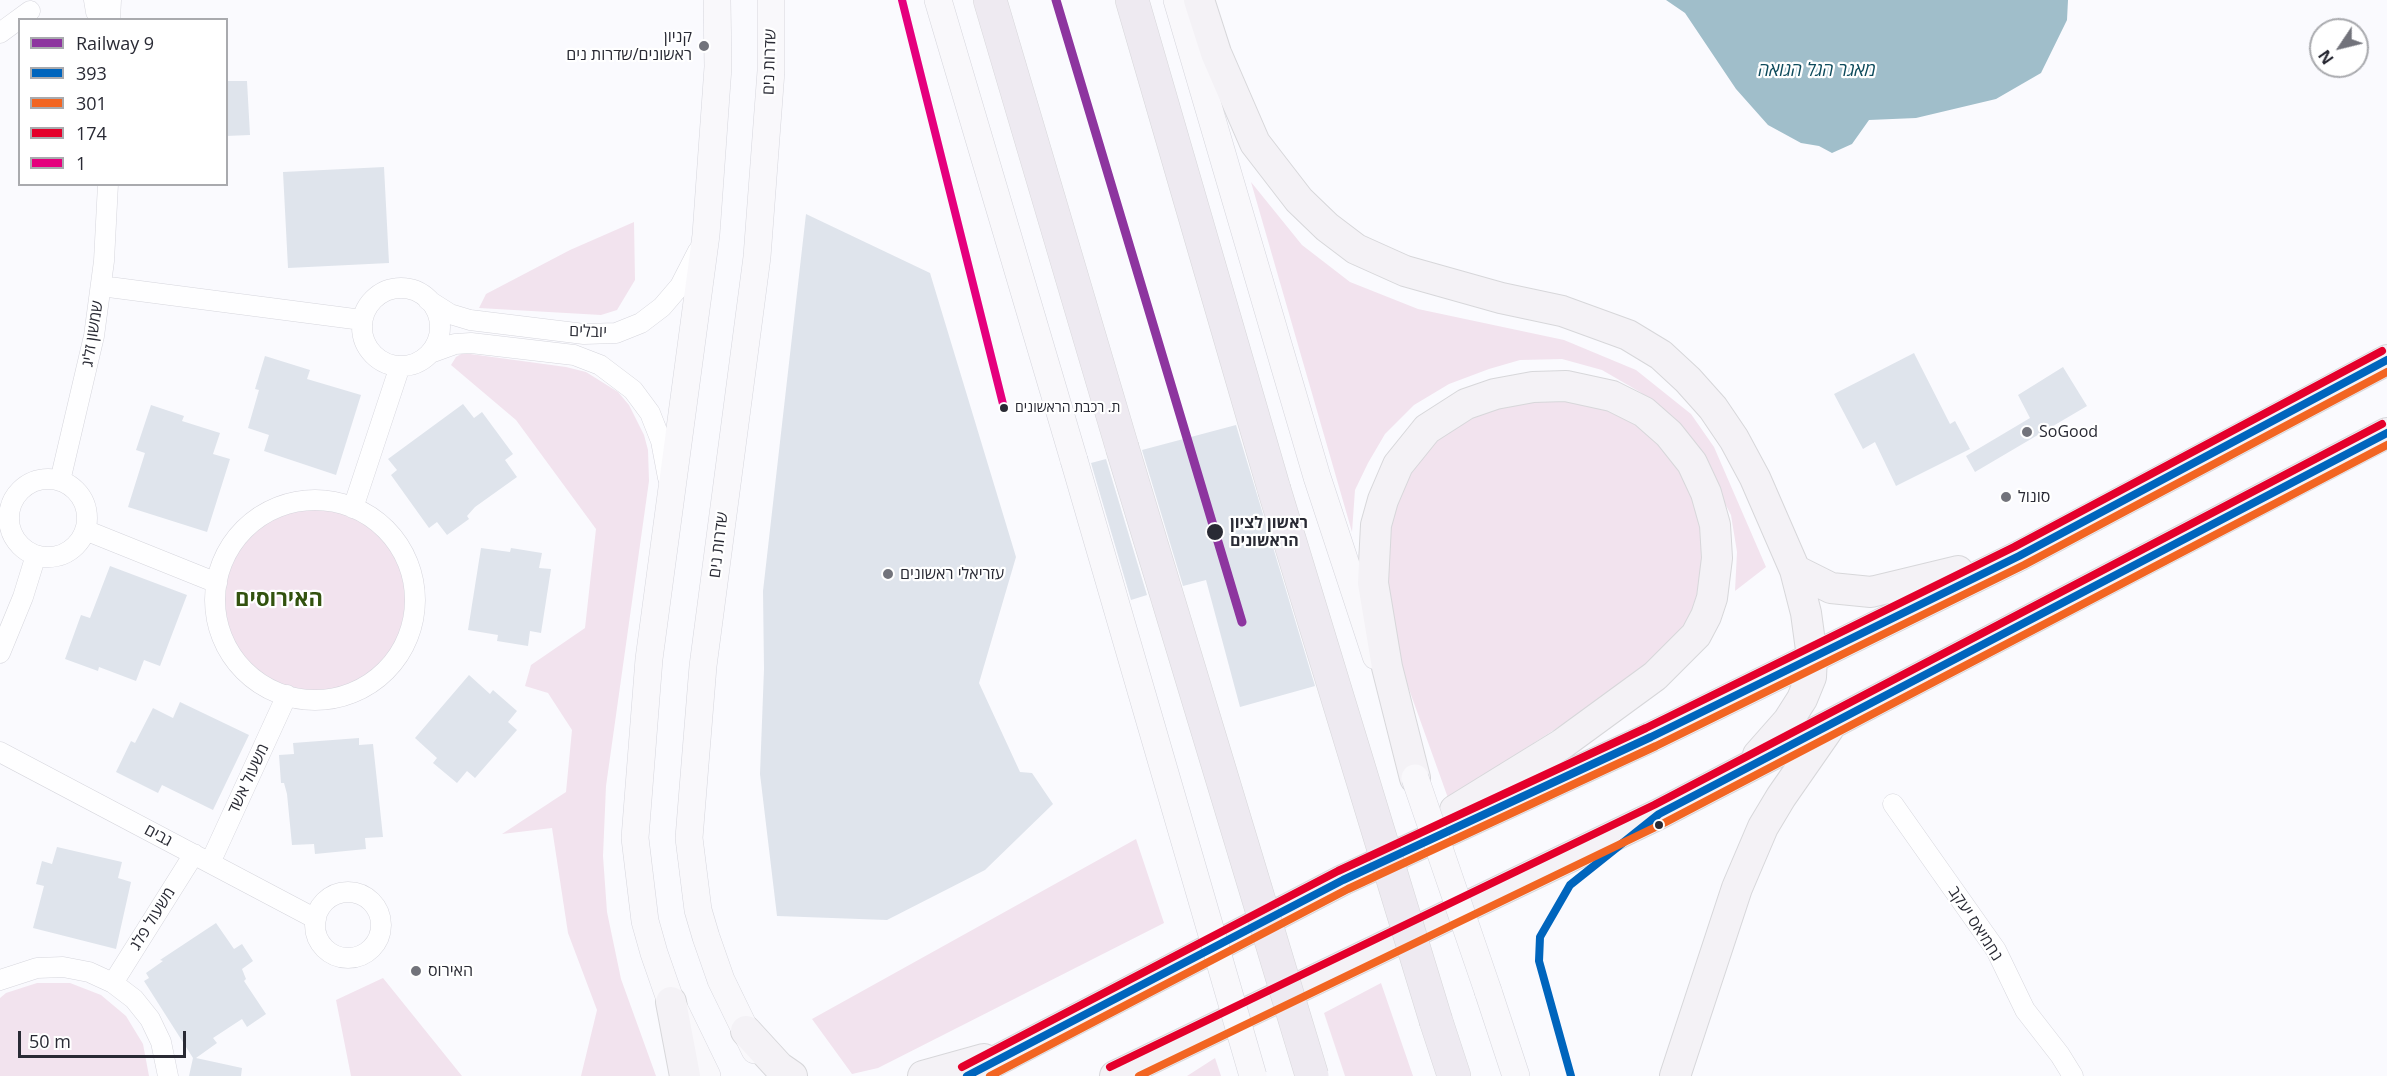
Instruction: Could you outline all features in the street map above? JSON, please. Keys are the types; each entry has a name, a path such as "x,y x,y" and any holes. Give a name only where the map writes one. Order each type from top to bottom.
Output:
{"highway":[{"path":"990,0 1312,1076"},
{"path":"1132,0 1274,489 1454,1076"}],"main road":[{"path":"685,1076 671,1002 645,921 635,838 649,659 706,235 718,67 717,0"},
{"name":"שדרות נים","path":"767,1076 722,981 706,937 698,910 689,838 703,666 757,257 771,71 771,0"},
{"path":"938,0 1253,1076"},
{"path":"1177,0 1317,477 1415,778 1516,1076"},
{"path":"1199,0 1216,53 1255,143 1299,200 1327,227 1356,249 1405,271 1596,322 1628,335 1661,355 1688,380 1734,439 1755,478 1795,570 1806,613 1812,657 1811,677 1802,699 1788,721 1744,769"},
{"path":"967,1076 1343,880 1651,737 2019,556 2387,360"},
{"path":"1343,880 1562,744 1655,676 1696,635 1712,598 1717,558 1715,525 1706,493 1692,463 1669,434 1644,412 1612,396 1566,386 1533,387 1495,394 1466,404 1427,429 1398,465 1383,500 1376,525 1373,583 1387,667 1415,778"},
{"path":"1115,1076 1659,814 2387,433"},
{"path":"1795,570 1831,588 1871,592 2019,556"},
{"path":"1675,1076 1737,888 1763,827 1781,797 1833,723"},
{"path":"671,1002 707,1076"},
{"path":"1150,1076 1255,1008"},
{"path":"746,1031 778,1067 792,1076"},
{"path":"923,1076 1035,1042"}],"street":[{"path":"94,0 100,18"},
{"path":"110,18 111,0"},
{"path":"20,18 30,11"},
{"path":"0,33 18,20"},
{"name":"שמשון זליג","path":"60,481 88,368 101,286 108,186"},
{"name":"יובלים","path":"428,300 450,314 464,319 585,334 616,333 641,323 662,307 683,280 706,235"},
{"path":"101,286 362,320"},
{"path":"407,288 428,300 436,310 439,328 438,339 430,353 417,362 400,366 382,361 369,349 363,338 362,320 369,303 389,289 407,288"},
{"name":"יובלים","path":"430,353 455,344 471,343 573,355 606,368 633,390 650,413 661,441 671,494"},
{"path":"353,508 400,366"},
{"path":"43,479 60,481 76,491 83,501 87,513 85,530 75,546 65,553 53,556 36,555 20,545 13,535 7,497 43,479"},
{"path":"317,500 353,508 386,531 405,557 414,587 414,618 400,653 385,672 359,690 329,699 313,700 287,695 256,680 234,657 220,628 216,598 217,583 227,554 235,540 246,529 272,510 302,501 317,500"},
{"path":"85,530 217,583"},
{"path":"0,653 23,597 36,555"},
{"name":"משעול אשד","path":"202,859 287,695"},
{"name":"גבים","path":"0,752 316,919"},
{"name":"נחמיאס יעקב","path":"1893,804 1996,951 2025,1010 2061,1055 2073,1076"},
{"name":"משעול פלג","path":"113,983 202,859"},
{"path":"0,980 37,968 63,967 89,972 113,983 134,999 150,1019 161,1042 168,1076"}],"shaded area":[{"path":"1251,182 1302,245 1350,282 1418,309 1564,340 1636,370 1691,414 1714,447 1766,567 1735,591 1737,552 1731,515 1697,450 1666,412 1640,392 1602,370 1562,359 1520,360 1489,369 1449,384 1414,405 1385,434 1368,463 1355,490 1352,532"},
{"path":"634,222 635,280 617,310 601,315 479,308 486,294 570,250"},
{"path":"463,353 566,367 586,372 618,392 629,405 644,435 648,450 649,481 606,786 603,856 607,912 621,979 656,1076 581,1076 597,1010 568,933 552,828 502,834 566,792 572,730 548,693 525,686 531,665 585,628 596,529 516,420 451,365 456,357"},
{"path":"1534,400 1564,400 1608,409 1636,424 1659,444 1680,470 1693,498 1702,528 1703,557 1699,595 1691,617 1678,634 1624,685 1448,798 1400,664 1387,582 1390,528 1406,480 1421,456 1436,440 1472,417 1499,407"},
{"path":"304,490 326,490 357,498 376,508 393,522 407,539 417,558 425,589 425,611 417,642 407,661 393,678 376,692 357,702 326,710 304,710 263,697 245,685 230,670 213,642 205,611 205,589 218,548 230,530 245,515 273,498"},
{"path":"1136,839 1164,923 878,1068 852,1074 812,1019"},
{"path":"383,978 462,1076 351,1076 336,1000"},
{"path":"37,983 70,983 101,995 126,1016 143,1044 149,1076 0,1076 0,998 6,993"},
{"path":"1381,983 1413,1076 1345,1076 1324,1013"},
{"path":"1215,1058 1221,1076 1187,1076"}],"water":[{"name":"מאגר הגל הגואה","path":"1666,0 2068,0 2067,20 2041,73 1996,99 1916,118 1869,120 1852,144 1832,153 1819,146 1801,143 1768,125 1736,89 1685,13"}],"building":[{"path":"228,81 247,81 250,135 228,136"},
{"path":"384,167 389,263 288,268 283,172"},
{"name":"עזריאלי ראשונים","path":"806,214 930,273 1016,557 979,683 1020,772 1032,773 1053,804 985,870 887,920 777,916 760,774 764,669 763,591"},
{"path":"1914,353 1950,424 1955,421 1970,449 1896,486 1875,442 1863,449 1834,394"},
{"path":"265,356 310,370 307,379 361,395 336,475 264,451 269,435 248,428 259,390 255,389"},
{"path":"2063,367 2087,406 1975,472 1966,456 2030,418 2018,395"},
{"path":"463,404 474,418 482,412 513,454 505,460 517,477 475,507 467,516 469,519 447,535 437,522 429,528 391,475 397,470 388,459"},
{"path":"151,405 184,416 182,421 220,433 213,454 230,459 207,532 128,507 145,453 136,450"},
{"path":"1236,425 1315,686 1240,707 1206,580 1183,586 1142,450"},
{"path":"1106,459 1147,595 1131,600 1091,463"},
{"path":"481,548 510,552 511,548 542,553 539,568 551,569 541,633 530,631 528,646 497,641 498,635 468,630"},
{"path":"110,566 187,595 160,666 144,660 136,681 99,667 98,671 65,659 81,615 90,618"},
{"path":"469,675 490,694 493,690 517,711 508,722 517,730 475,778 467,771 457,783 433,763 437,758 415,738"},
{"path":"180,702 249,735 213,810 162,785 158,793 116,772 131,741 135,743 153,708 173,718"},
{"path":"359,738 359,745 373,744 383,837 365,838 366,849 315,854 314,844 292,845 287,794 284,783 281,783 279,755 294,754 293,743"},
{"path":"57,847 122,862 118,878 131,882 116,949 33,928 44,886 36,884 42,861 52,864"},
{"path":"216,923 234,949 242,944 253,961 242,969 246,979 244,981 266,1014 247,1027 242,1019 213,1038 217,1043 196,1058 242,1068 241,1076 189,1076 193,1058 144,981 149,978 146,973 163,961 160,960"}],"rail line":[{"name":"9","path":"1056,0 1242,622"}],"transit line":[{"name":"1","path":"902,0 1004,408"},
{"name":"174","path":"962,1067 1338,871 1646,728 2014,547 2382,351"},
{"name":"393","path":"967,1076 1343,880 1651,737 2019,556 2387,360"},
{"name":"301","path":"990,1076 1348,889 1656,746 2024,565 2387,372"},
{"name":"174","path":"1110,1067 1654,805 2382,424"},
{"name":"393","path":"1571,1076 1539,961 1540,937 1570,885 1659,814 2387,433"},
{"name":"301","path":"1139,1076 1664,823 2387,445"}],"place":[{"name":"קניון ראשונים/שדרות נים","path":"704,46"},
{"name":"ת. רכבת הראשונים","path":"1004,408"},
{"name":"SoGood","path":"2027,432"},
{"name":"סונול","path":"2006,497"},
{"name":"ראשון לציון הראשונים","path":"1215,532"},
{"name":"עזריאלי ראשונים","path":"888,574"},
{"name":"האירוס","path":"416,971"}],"district":[{"name":"האירוסים","path":"279,600"}]}
